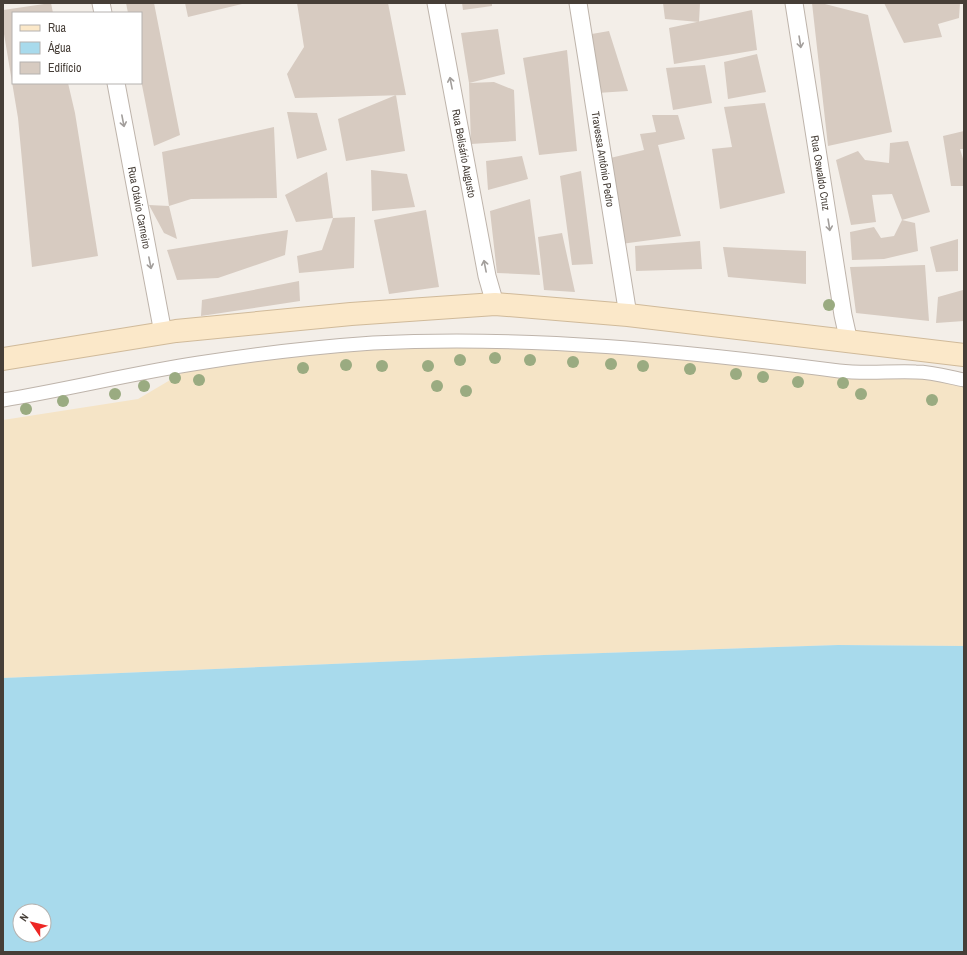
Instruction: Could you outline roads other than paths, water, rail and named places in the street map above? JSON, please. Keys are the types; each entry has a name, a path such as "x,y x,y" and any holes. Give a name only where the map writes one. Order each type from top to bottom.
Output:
{"main road":[{"path":"3,359 163,333 343,315 495,304 628,315 964,356"}],"street":[{"name":"Rua Belisário Augusto","path":"436,3 487,276 495,304"},
{"name":"Travessa Antônio Pedro","path":"578,3 628,315"},
{"name":"Rua Oswaldo Cruz","path":"794,3 843,315 849,342"},
{"name":"Rua Otávio Carneiro","path":"116,84 163,333"},
{"path":"3,400 58,391 199,363 298,350 373,343 452,342 592,344 723,356 860,374 919,372 964,380"}],"water":[{"path":"838,645 964,646 964,952 3,952 3,678 544,655"}]}
